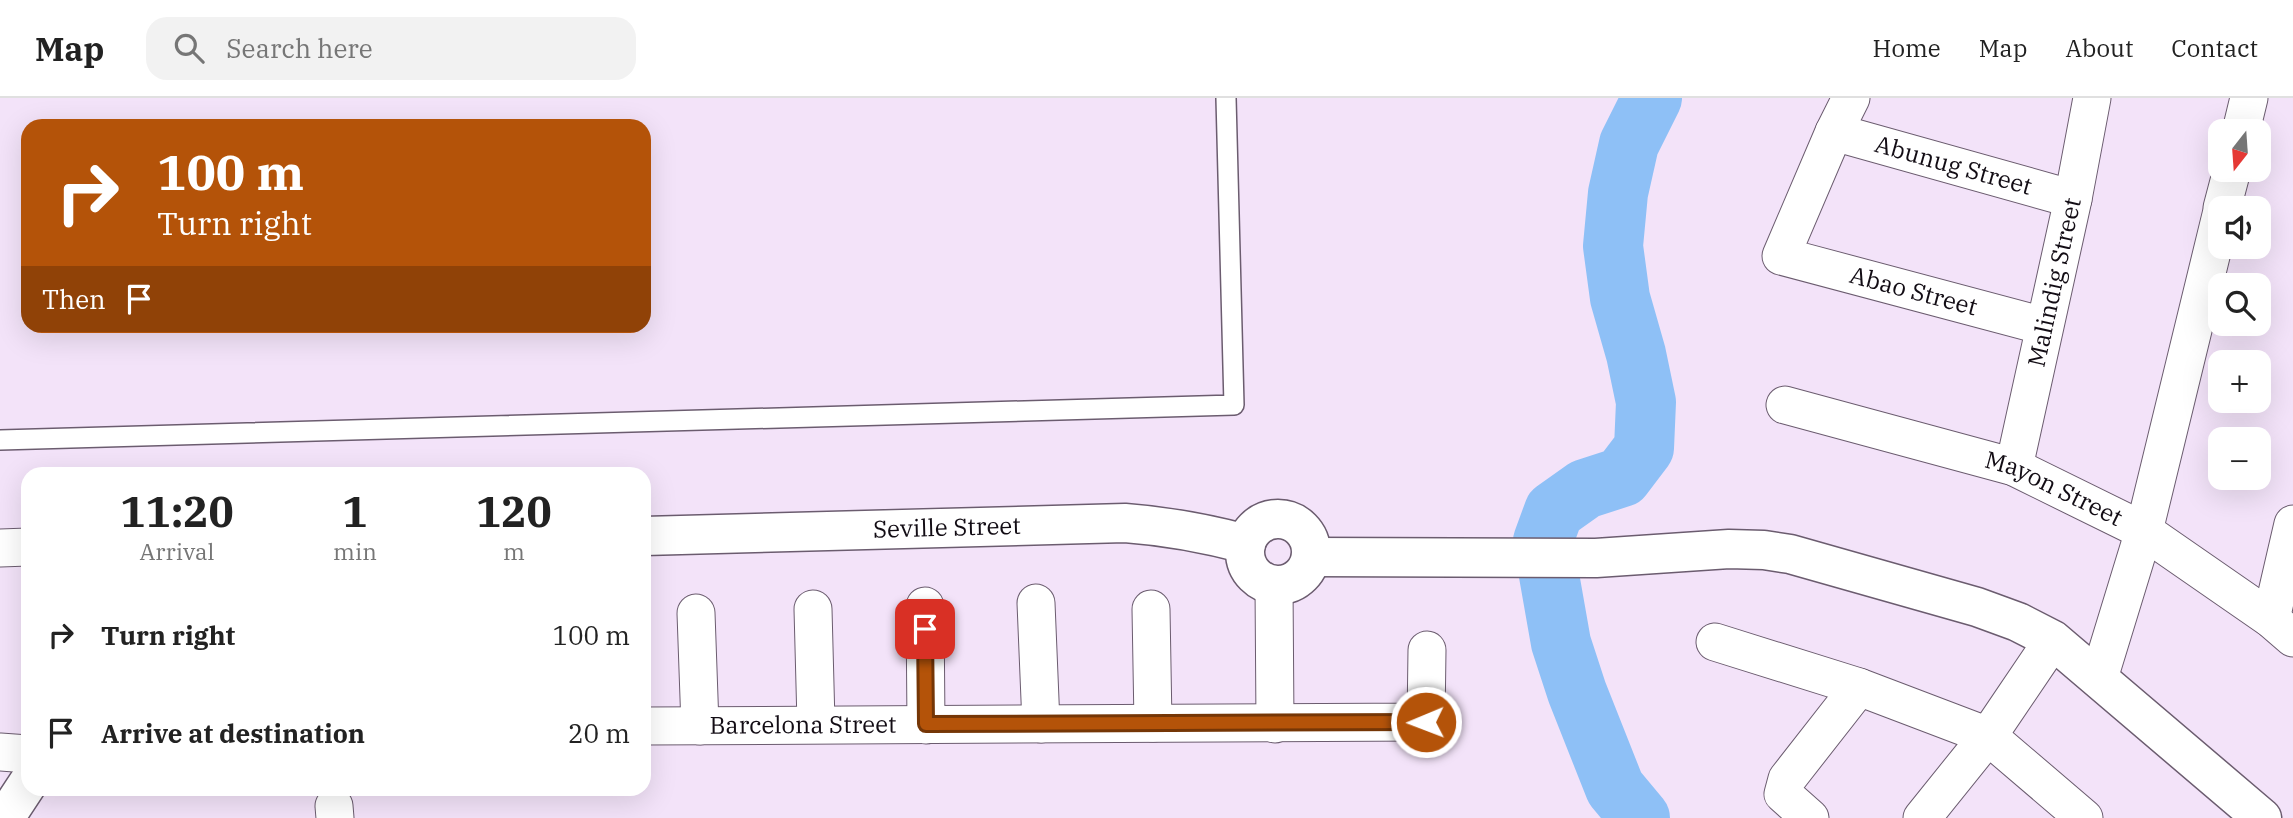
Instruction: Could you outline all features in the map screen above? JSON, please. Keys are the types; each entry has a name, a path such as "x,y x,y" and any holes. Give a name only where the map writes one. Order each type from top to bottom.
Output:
{"street":[{"path":"1834,132 1852,98"},
{"name":"Malindig Street","path":"2014,467 2073,199 2092,98"},
{"path":"2244,119 2249,98"},
{"name":"Abunug Street","path":"1834,132 2073,199"},
{"name":"Abao Street","path":"1834,132 1781,256 2044,326"},
{"path":"2099,678 2144,531 2210,259"},
{"name":"Mayon Street","path":"1784,405 2014,467 2144,531 2282,629"},
{"path":"1279,519 1289,522 1306,535 1311,556 1307,569 1298,579 1287,584 1274,585 1265,583 1251,571 1246,562 1245,544 1258,526 1279,519"},
{"name":"Seville Street","path":"651,536 1125,523 1203,533 1245,544"},
{"path":"2282,629 2293,524"},
{"path":"0,548 21,547"},
{"path":"1311,556 1596,558 1729,550 1764,550 1790,554 1977,607 2018,622 2053,640 2262,818"},
{"path":"1274,585 1275,724"},
{"path":"1036,603 1041,724"},
{"path":"925,606 926,724"},
{"path":"813,609 816,723"},
{"path":"1151,609 1153,723"},
{"path":"696,613 700,726"},
{"path":"1922,818 1988,736 2053,640"},
{"path":"1715,642 1859,687 1988,736 2084,818"},
{"name":"Barcelona Street","path":"651,726 816,723 1426,722 1427,650"},
{"path":"1810,818 1783,794 1787,779 1859,687"},
{"path":"0,752 21,754"},
{"path":"5,818 21,794"}],"lane":[{"path":"0,440 1234,405 1226,98"}],"waterway":[{"path":"1640,818 1615,788 1577,692 1561,643 1543,541 1554,511 1585,489 1622,477 1644,448 1646,402 1620,298 1613,246 1618,193 1629,144 1652,98"}],"route":[{"path":"925,629 926,724 1426,722"}]}
